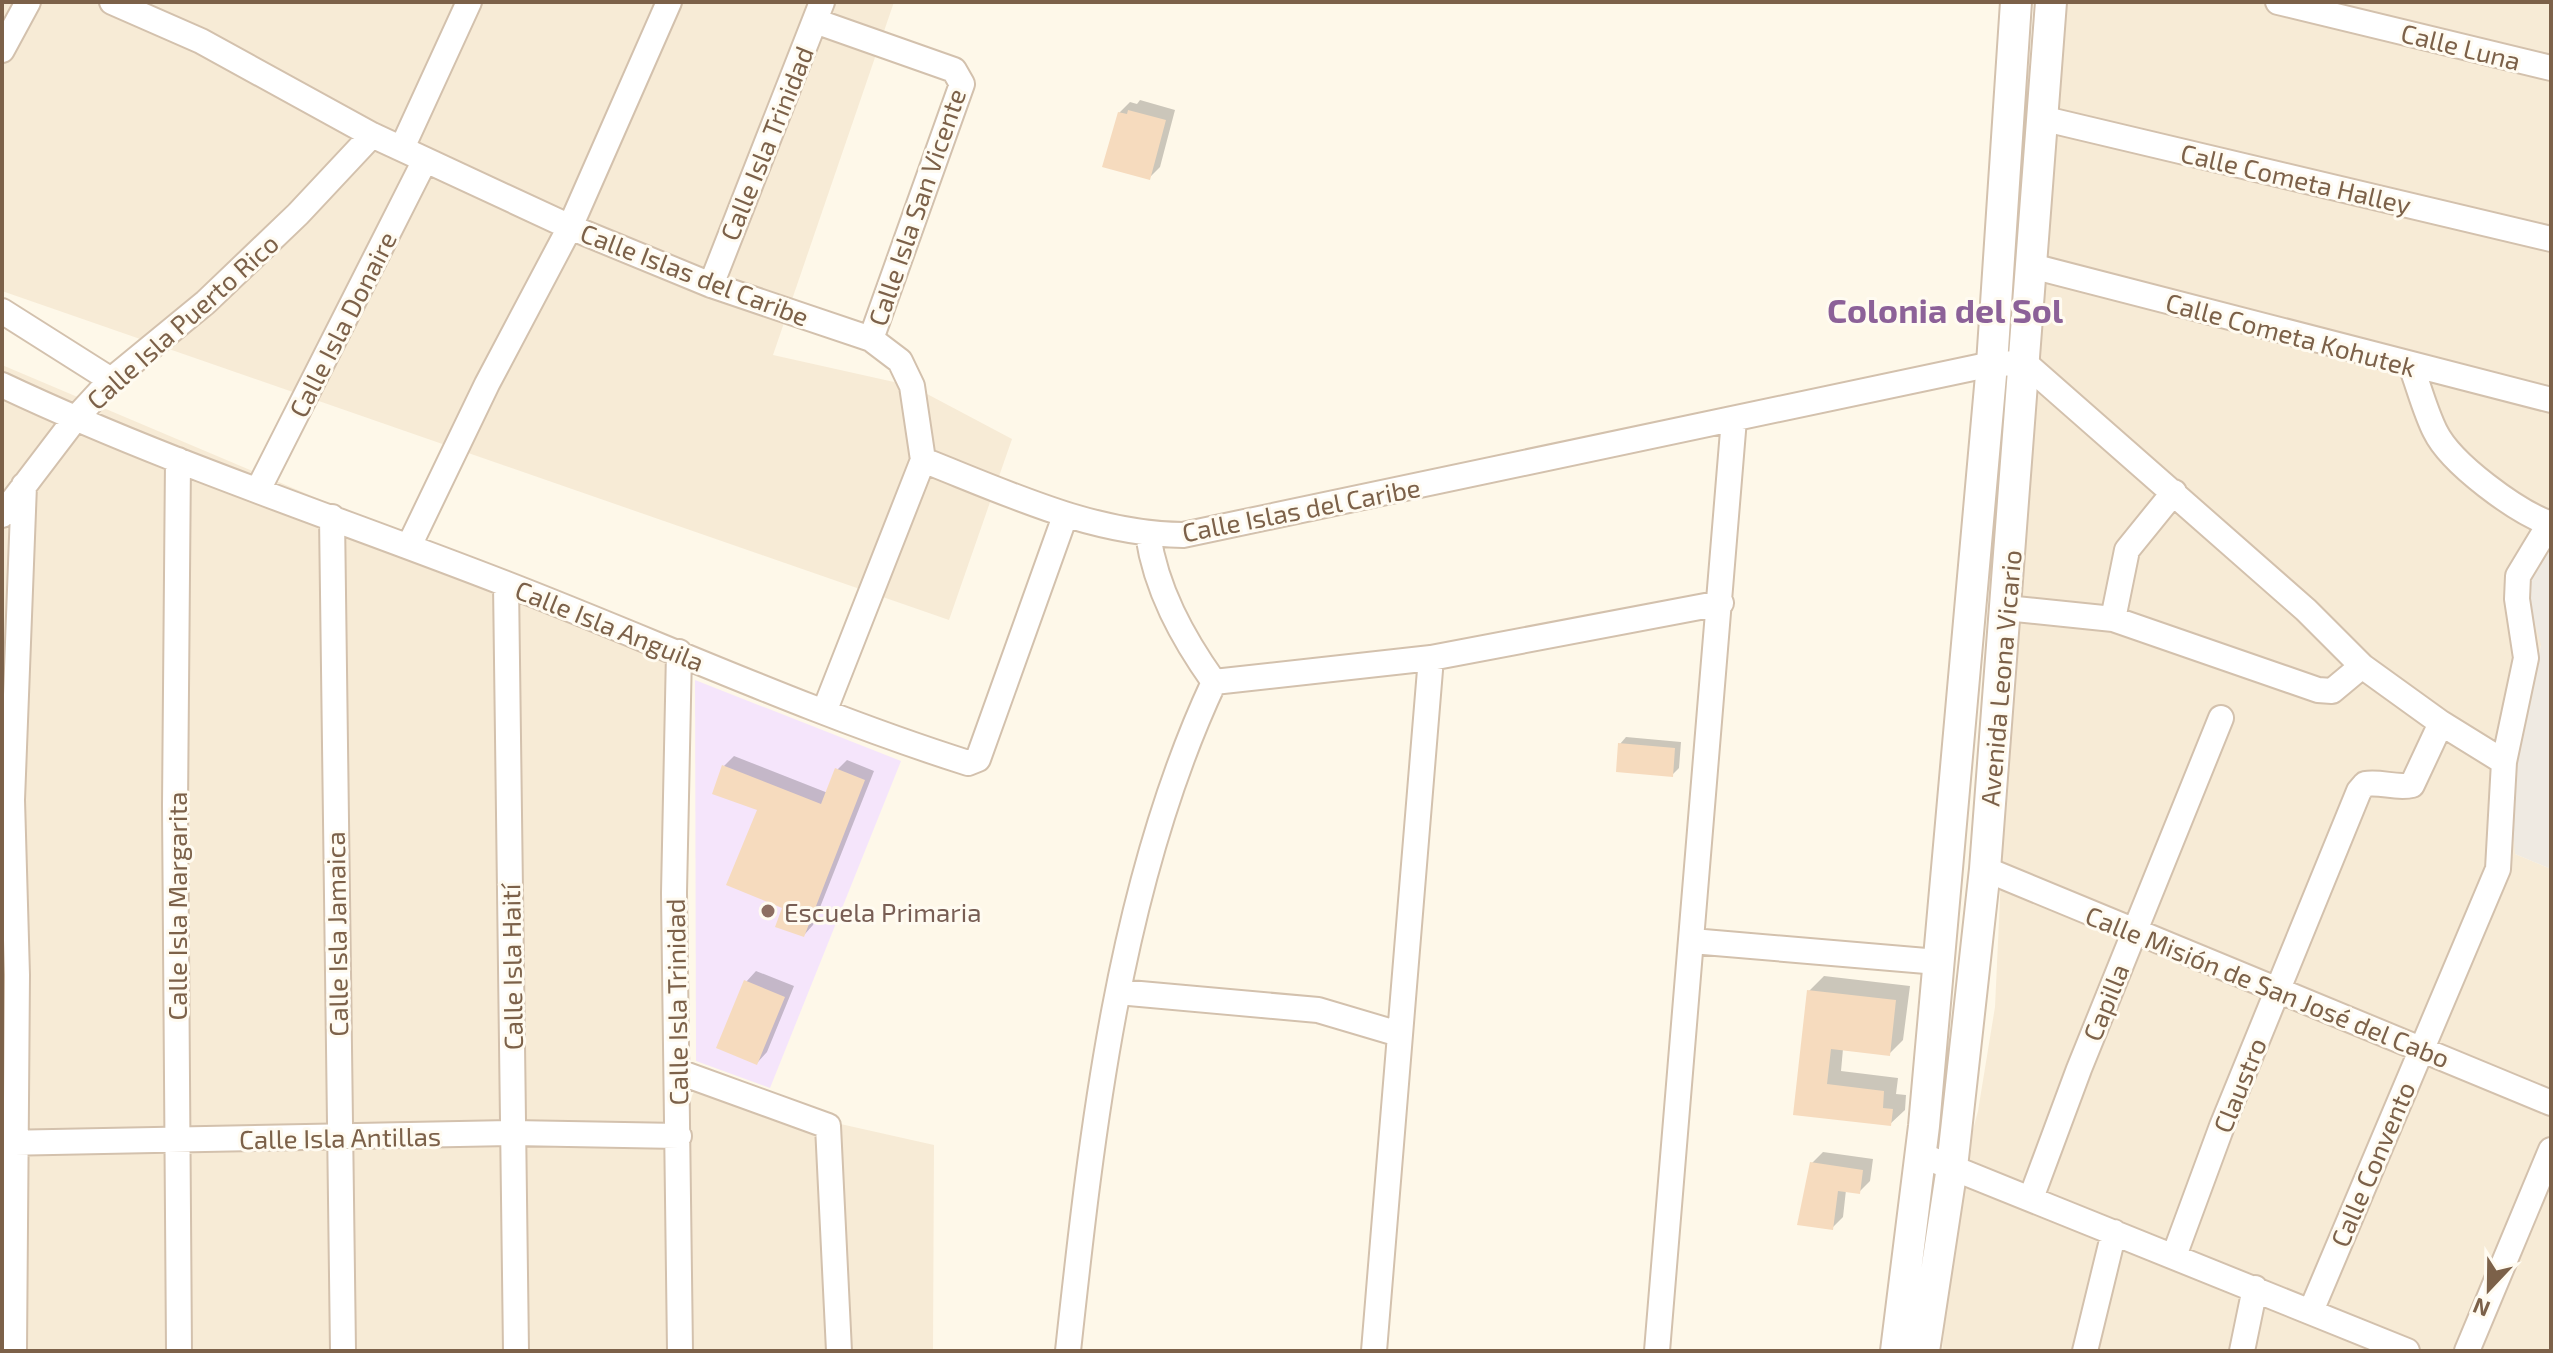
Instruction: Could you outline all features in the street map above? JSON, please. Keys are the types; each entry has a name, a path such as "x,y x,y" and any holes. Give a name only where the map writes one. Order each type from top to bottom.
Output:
{"street":[{"path":"2,50 28,2"},
{"name":"Calle Islas del Caribe","path":"112,2 201,41 372,135 570,227 711,285 871,339 900,361 912,386 923,460 1065,516 1148,535 1183,535 1283,516 1992,364 2025,363"},
{"path":"402,148 469,2"},
{"path":"409,546 487,384 570,227 669,2"},
{"name":"Avenida Leona Vicario","path":"1896,1351 1921,1155 1992,364 2016,2"},
{"name":"Avenida Leona Vicario","path":"1924,1351 1952,1167 1985,869 2051,2"},
{"name":"Calle Luna","path":"2278,2 2551,68"},
{"name":"Calle Isla San Vicente","path":"818,12 960,75 962,84 871,339"},
{"name":"Calle Isla Trinidad","path":"711,285 818,12"},
{"name":"Calle Cometa Halley","path":"2041,118 2551,239"},
{"name":"Calle Isla Puerto Rico","path":"2,515 75,419 111,380 206,302 298,214 372,135"},
{"name":"Calle Isla Donaire","path":"259,488 425,160"},
{"name":"Calle Cometa Kohutek","path":"2032,266 2551,400"},
{"path":"2,311 111,380"},
{"path":"2025,363 2306,610 2362,666 2441,723 2504,762"},
{"path":"2411,366 2436,433 2461,464 2531,516 2550,523"},
{"name":"Calle Isla Anguila","path":"2,385 75,419 178,460 409,546 824,712 917,747 974,764 1065,516"},
{"path":"1657,1351 1734,419"},
{"name":"Calle Isla Margarita","path":"178,460 175,805 179,1351"},
{"path":"824,712 923,460"},
{"path":"14,1351 8,1143 17,975 12,800 24,485"},
{"path":"2113,619 2127,550 2174,492"},
{"name":"Calle Isla Jamaica","path":"332,517 343,1351"},
{"name":"Calle Convento","path":"2311,1311 2419,1049 2486,905 2498,869 2503,839 2504,762 2526,658 2517,599 2518,576 2550,523"},
{"path":"1148,535 1153,566 1163,590 1189,647 1214,682"},
{"name":"Calle Isla Haití","path":"506,584 516,1351"},
{"path":"1214,682 1431,658 1721,603"},
{"path":"2006,608 2113,619 2318,690 2332,691 2362,666"},
{"name":"Calle Isla Trinidad","path":"679,652 674,893 679,1072 680,1351"},
{"path":"1374,1351 1431,658"},
{"path":"1068,1351 1088,1168 1118,992 1146,877 1191,730 1214,682"},
{"name":"Capilla","path":"2031,1198 2134,931 2221,718"},
{"name":"Claustro","path":"2174,1256 2278,990 2365,784 2412,785 2441,723"},
{"name":"Calle Misión de San José del Cabo","path":"1985,869 2551,1103"},
{"path":"1692,941 1938,962"},
{"path":"1118,992 1303,1007 1399,1034"},
{"path":"679,1072 828,1126 839,1351"},
{"name":"Calle Isla Antillas","path":"8,1143 513,1133 679,1136"},
{"path":"2467,1351 2551,1150"},
{"path":"1921,1155 2402,1350"},
{"path":"2085,1351 2114,1232"},
{"path":"2242,1351 2255,1288"}],"shaded area":[{"path":"2,2 894,2 773,355 912,386 1012,439 949,620 2,291"},
{"path":"2063,2 2551,2 2551,545 2540,559 2541,645 2515,759 2515,854 2551,869 2551,1351 1942,1351 1958,1186 1978,1111 1995,1007 2002,855"},
{"path":"2,365 671,648 677,1128 698,1083 836,1123 934,1145 933,1351 2,1351"},
{"path":"2551,545 2551,869 2515,854 2510,803 2515,759 2541,645 2529,603 2529,582"},
{"name":"Escuela Primaria","path":"695,680 901,761 770,1088 696,1061"}],"building":[{"path":"1128,110 1166,120 1150,180 1102,167 1118,112 1127,114"},
{"path":"1618,743 1675,748 1673,777 1616,772"},
{"path":"722,765 821,804 835,768 865,780 804,937 775,927 782,908 726,885 757,810 712,794"},
{"path":"744,980 785,997 757,1065 716,1048"},
{"path":"1807,990 1896,1000 1890,1056 1831,1049 1827,1084 1884,1091 1883,1108 1893,1109 1891,1126 1793,1115"},
{"path":"1810,1162 1863,1170 1860,1194 1838,1191 1833,1230 1797,1225"}],"place":[{"name":"Escuela Primaria","path":"768,911"}],"district":[{"name":"Colonia del Sol","path":"1945,309"}]}
